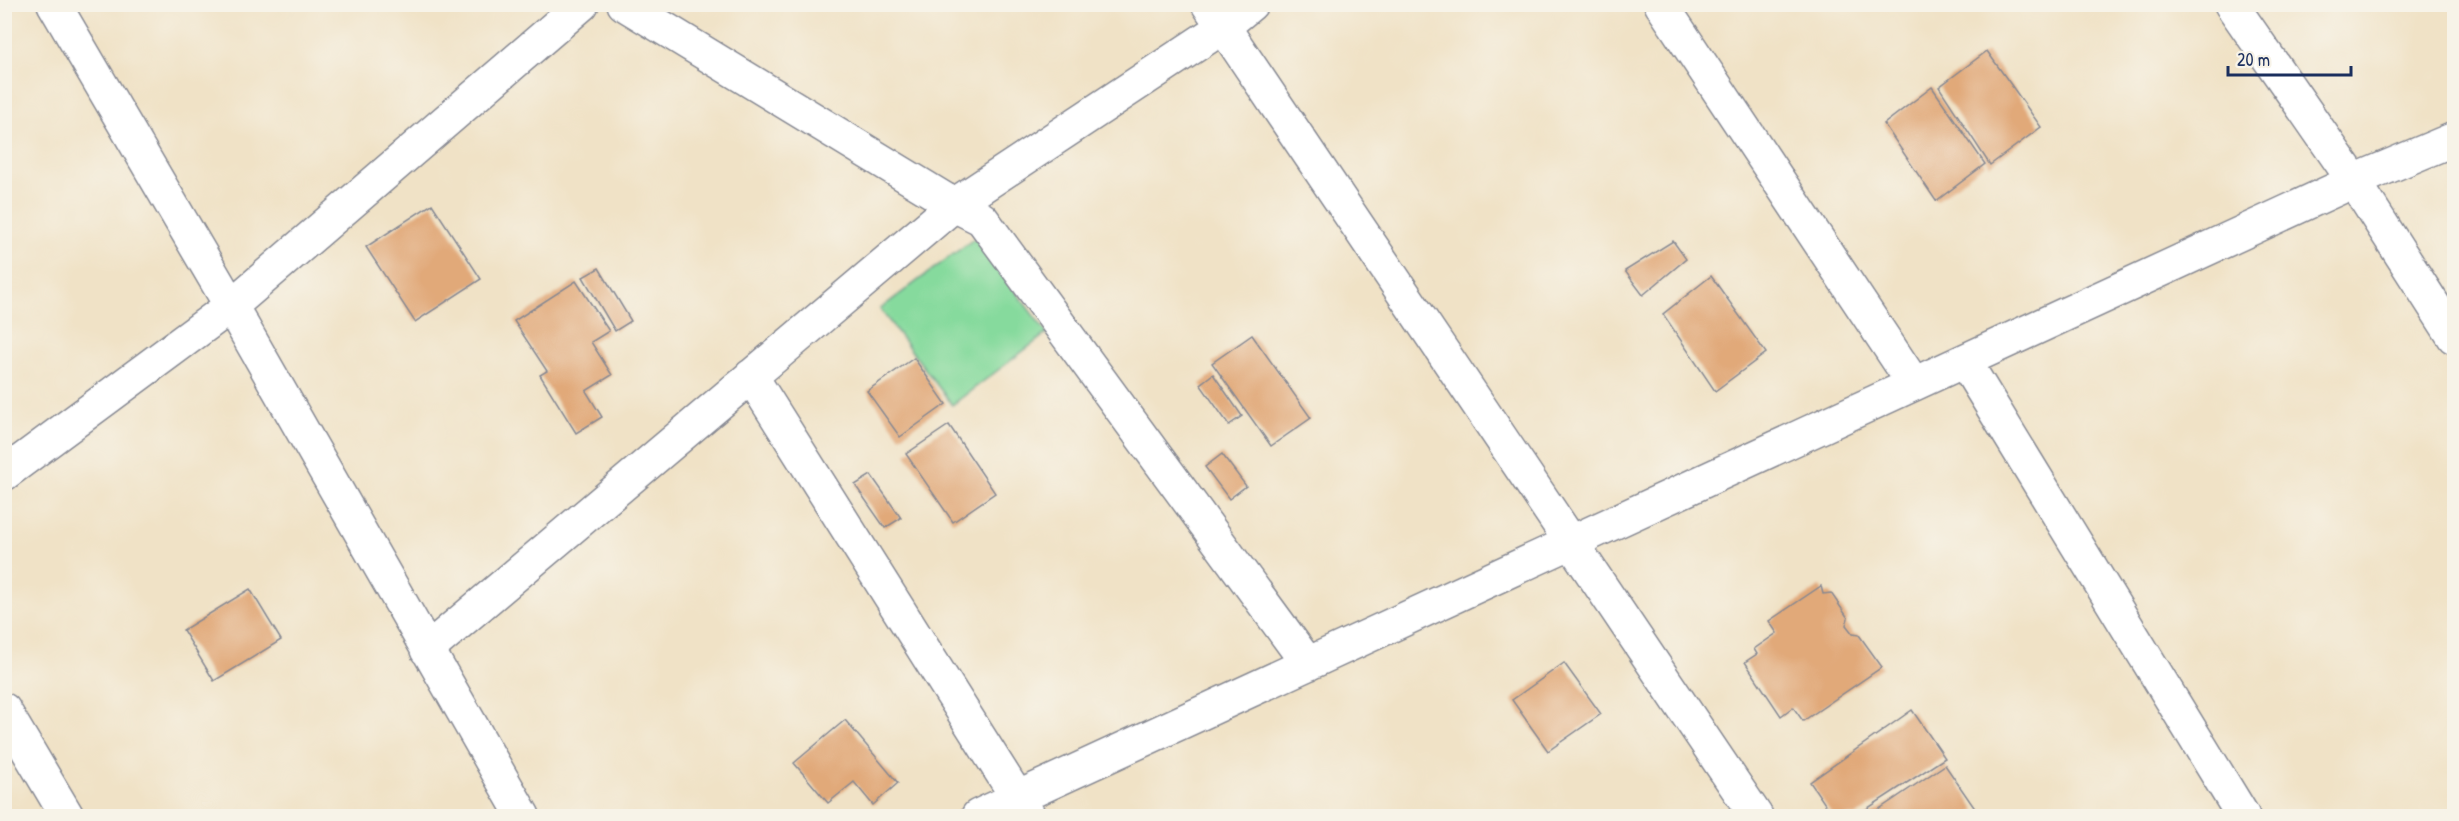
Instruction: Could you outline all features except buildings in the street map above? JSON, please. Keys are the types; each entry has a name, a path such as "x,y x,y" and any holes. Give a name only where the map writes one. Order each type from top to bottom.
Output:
{"street":[{"path":"54,4 231,306 523,816"},
{"path":"4,474 231,306 582,4"},
{"path":"624,4 954,205 982,219 1308,664"},
{"path":"427,650 954,205 1216,16 1251,4"},
{"path":"1661,4 1914,384"},
{"path":"2231,4 2354,181 2454,337"},
{"path":"1216,16 1572,542 1747,813"},
{"path":"978,816 1024,807 1308,664 2354,181 2454,139"},
{"path":"1965,362 2243,816"},
{"path":"751,376 1024,807"},
{"path":"4,710 67,816"}],"green space":[{"path":"975,238 1047,333 952,405 880,309"}]}
